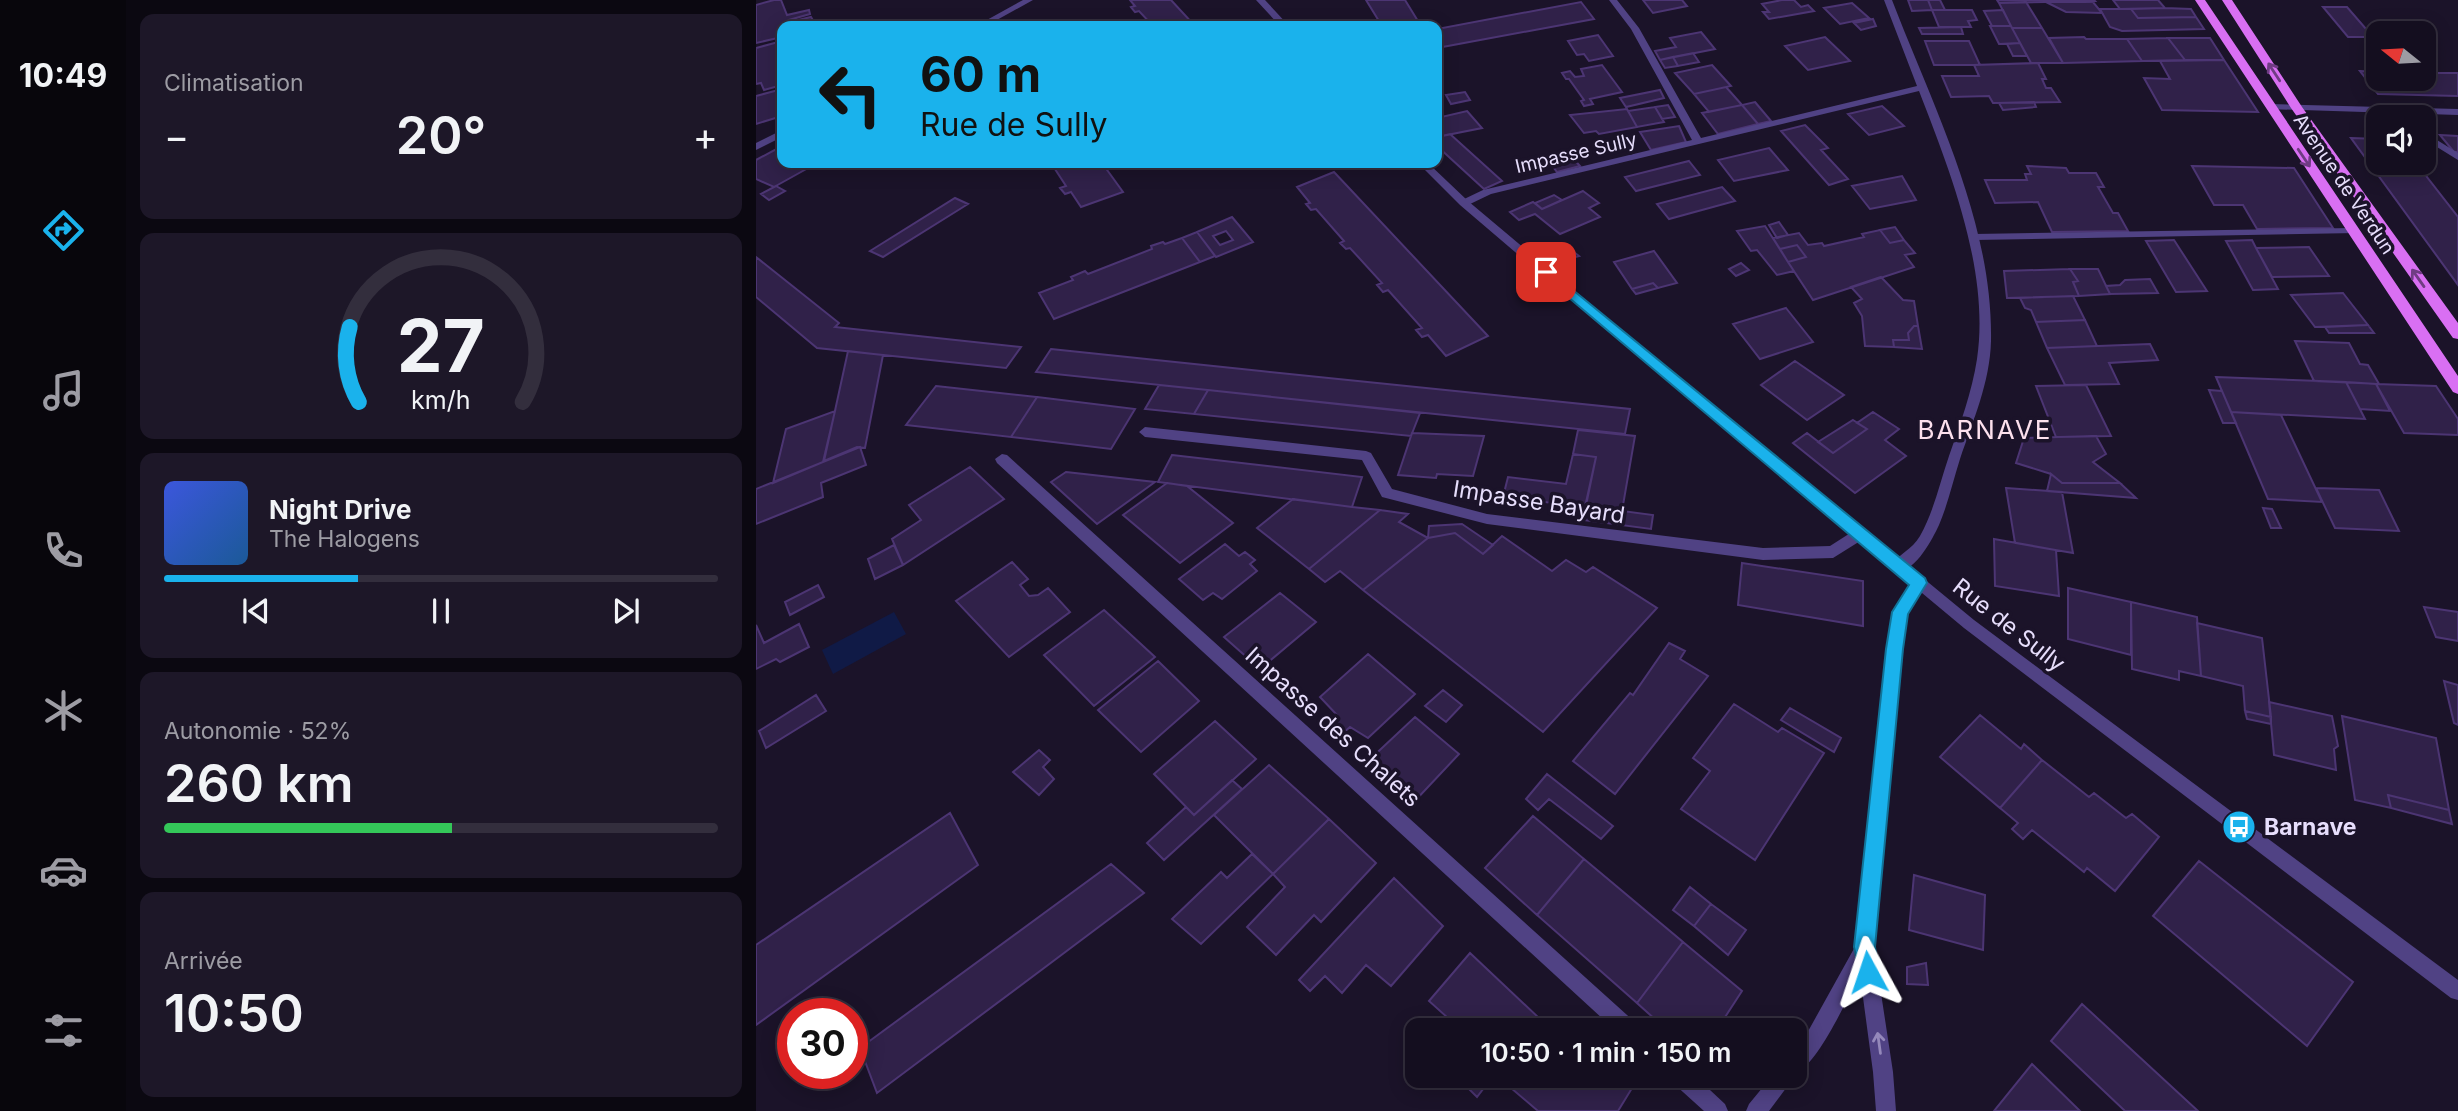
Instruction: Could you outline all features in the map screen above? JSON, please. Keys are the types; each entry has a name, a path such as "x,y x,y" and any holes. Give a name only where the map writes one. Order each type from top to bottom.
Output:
{"main road":[{"name":"Avenue de Verdun","path":"2200,0 2458,388"},
{"name":"Avenue de Verdun","path":"2227,0 2297,108 2458,334"}],"street":[{"path":"989,21 1029,0"},
{"path":"1260,0 1280,21"},
{"path":"1613,0 1634,27 1698,142"},
{"path":"1888,0 1947,156 1974,237 1985,341 1981,379 1933,521 1918,551 1898,566"},
{"name":"Impasse Sully","path":"1464,203 1487,192 1920,89"},
{"path":"2270,107 2366,112"},
{"path":"2436,113 2458,112"},
{"path":"756,147 777,136"},
{"path":"2436,143 2458,157"},
{"name":"Rue de Sully","path":"1428,168 1464,203 1969,624 2458,991"},
{"path":"1974,237 2353,231"},
{"name":"Impasse Bayard","path":"1145,432 1366,456 1387,493 1487,519 1763,554 1833,552 1860,534"},
{"name":"Impasse des Chalets","path":"1002,459 1616,1018"},
{"path":"1886,1111 1865,947 1900,612 1919,583"},
{"path":"1807,1049 1865,947"},
{"path":"1693,1088 1718,1111"},
{"path":"1756,1111 1775,1088"}],"water":[{"path":"894,612 906,634 833,674 822,650"}],"building":[{"path":"781,0 787,15 809,10 810,14 790,21 777,21 777,38 756,43 756,5"},
{"path":"1130,0 1171,0 1190,21 1148,21 1131,7 1135,6"},
{"path":"1366,0 1405,0 1418,21 1379,21"},
{"path":"1643,0 1682,0 1687,6 1653,13"},
{"path":"1794,0 1801,7 1808,5 1814,11 1769,19 1763,12 1769,12 1762,4"},
{"path":"1908,0 1928,0 1932,10 1912,11"},
{"path":"1928,0 1940,0 1945,10 1932,10"},
{"path":"1997,0 2094,0 2095,1 1999,3"},
{"path":"2113,0 2158,0 2165,8 2120,9"},
{"path":"1581,2 1594,19 1442,47 1442,28"},
{"path":"2026,2 2042,28 2012,28 1999,3"},
{"path":"2046,2 2093,2 2102,13 2066,12"},
{"path":"1852,3 1869,18 1840,24 1824,8"},
{"path":"2323,7 2347,7 2366,29 2366,37 2348,37"},
{"path":"2100,9 2131,9 2138,18 2196,17 2204,29 2122,31 2110,27"},
{"path":"2131,9 2191,9 2196,17 2138,18"},
{"path":"1932,10 1972,10 1977,20 1968,21 1971,27 1939,27"},
{"path":"2003,10 2011,26 1992,26 1984,11"},
{"path":"811,17 813,21 794,21"},
{"path":"1873,19 1876,26 1861,30 1854,23"},
{"path":"1990,26 2011,26 2020,43 1999,44"},
{"path":"1961,27 1963,34 1922,34 1919,28"},
{"path":"2012,28 2042,28 2063,63 2031,63"},
{"path":"1701,32 1715,49 1660,60 1655,51 1676,47 1670,38"},
{"path":"1598,35 1613,56 1589,61 1584,54 1577,55 1568,41"},
{"path":"1825,37 1850,61 1808,70 1785,46"},
{"path":"2049,38 2127,39 2142,61 2063,63"},
{"path":"2168,38 2210,38 2224,60 2185,60"},
{"path":"2168,38 2185,60 2142,61 2127,39"},
{"path":"1925,41 1969,41 1980,65 1934,65"},
{"path":"777,42 777,86 764,90 761,83 756,84 756,48"},
{"path":"2020,43 2027,56 2013,56 2007,44"},
{"path":"1693,53 1699,62 1678,66 1673,57"},
{"path":"1673,57 1678,66 1665,68 1660,60"},
{"path":"2224,60 2258,112 2162,110 2144,78 2170,79 2160,61"},
{"path":"2038,63 2046,79 2042,79 2046,88 2051,88 2060,102 1993,103 1989,96 1951,97 1942,76 1979,76 1974,65"},
{"path":"1602,65 1622,92 1590,99 1593,104 1584,106 1581,101 1584,100 1562,73 1570,71 1575,77 1584,76 1581,69"},
{"path":"1712,65 1731,86 1694,94 1675,73"},
{"path":"2436,73 2458,73 2458,96 2378,94 2376,91 2436,91"},
{"path":"1726,87 1742,105 1709,112 1694,94"},
{"path":"777,90 777,118 756,124 756,96"},
{"path":"1660,90 1664,98 1626,107 1620,98"},
{"path":"1465,92 1470,100 1451,104 1446,95"},
{"path":"1755,102 1771,121 1758,124 1742,105"},
{"path":"2034,102 2036,107 2003,110 1999,103"},
{"path":"1668,105 1675,117 1662,119 1655,107"},
{"path":"1742,105 1758,124 1718,134 1702,113"},
{"path":"1882,106 1904,126 1869,135 1848,114"},
{"path":"1655,107 1664,122 1637,127 1628,111"},
{"path":"1627,109 1637,127 1599,134 1596,131 1584,133 1570,115"},
{"path":"1467,111 1482,128 1442,136 1442,117"},
{"path":"1805,125 1828,148 1821,150 1848,179 1829,185 1781,131"},
{"path":"1679,126 1686,142 1651,150 1640,132"},
{"path":"1450,134 1502,181 1484,189 1442,151 1442,136"},
{"path":"2440,135 2458,136 2458,152 2454,152"},
{"path":"2351,138 2366,139 2366,159"},
{"path":"1769,148 1788,170 1734,181 1718,160"},
{"path":"777,149 777,168 808,168 774,187 756,179 756,160"},
{"path":"1570,155 1580,166 1557,172 1548,160"},
{"path":"1689,161 1700,175 1636,191 1625,177"},
{"path":"2027,166 2066,168 2069,173 2096,173 2104,187 2098,187 2113,213 2118,213 2128,231 2052,232 2038,202 1995,203 1985,180 2027,180 2025,174 2031,174"},
{"path":"2192,166 2294,168 2333,228 2257,229 2243,205 2214,205"},
{"path":"1054,168 1106,168 1123,192 1081,207 1071,192 1065,194 1060,188 1066,186"},
{"path":"1334,172 1488,336 1446,356 1428,335 1422,337 1416,330 1422,328 1388,290 1383,292 1377,285 1382,283 1350,248 1346,249 1340,243 1344,241 1316,209 1311,210 1306,204 1310,203 1297,187"},
{"path":"2378,175 2425,175 2458,217 2458,285"},
{"path":"1902,176 1916,200 1870,209 1852,186"},
{"path":"776,186 785,191 769,200 761,194"},
{"path":"1722,187 1735,201 1669,219 1657,204"},
{"path":"1583,191 1599,203 1589,208 1600,217 1560,234 1535,214 1519,220 1510,212 1533,202 1542,209"},
{"path":"1554,195 1562,200 1542,209 1535,203"},
{"path":"955,198 968,204 883,257 870,251"},
{"path":"1232,217 1253,242 1216,257 1197,232","holes":["1226,231 1233,240 1220,245 1213,236"]},
{"path":"1779,222 1788,235 1777,238 1769,225"},
{"path":"1765,226 1794,271 1777,275 1757,250 1751,251 1737,231"},
{"path":"1895,227 1904,240 1890,243 1880,230"},
{"path":"1880,230 1890,243 1904,240 1915,253 1905,255 1914,267 1813,300 1788,262 1806,257 1797,245 1780,249 1773,238 1799,233 1808,245 1822,243 1824,246 1864,237 1862,234"},
{"path":"1197,232 1215,256 1200,262 1182,238"},
{"path":"1182,238 1200,262 1054,319 1039,293 1073,280 1071,277 1085,271 1088,274 1152,249 1151,246"},
{"path":"2174,240 2207,291 2176,292 2146,241"},
{"path":"2252,240 2278,289 2253,290 2226,241"},
{"path":"1563,244 1579,256 1565,260 1553,249"},
{"path":"1797,245 1806,257 1788,262 1780,249"},
{"path":"2309,247 2329,276 2272,277 2256,248"},
{"path":"1654,251 1677,283 1658,288 1653,283 1632,289 1614,262"},
{"path":"756,257 839,323 835,327 1021,347 1006,368 817,348 756,297"},
{"path":"1741,263 1749,270 1736,276 1729,269"},
{"path":"2070,269 2098,269 2110,294 2079,296 2073,282 2078,281"},
{"path":"2070,269 2078,281 2073,282 2079,296 2007,298 2004,271"},
{"path":"1881,277 1903,300 1914,301 1918,326 1914,326 1908,333 1909,340 1893,340 1894,347 1865,346 1862,316 1854,303 1862,299 1851,287"},
{"path":"2150,279 2158,293 2110,294 2106,286 2120,285 2125,280"},
{"path":"1653,283 1658,288 1636,294 1632,289"},
{"path":"2343,293 2368,325 2315,327 2291,295"},
{"path":"2073,296 2085,320 2036,322 2031,310 2025,308 2020,298"},
{"path":"1786,308 1813,342 1760,359 1733,324"},
{"path":"2085,320 2097,346 2047,348 2036,322"},
{"path":"2368,325 2374,333 2329,333 2325,327"},
{"path":"1914,326 1918,326 1922,349 1894,347 1893,340 1909,340 1908,333"},
{"path":"2295,341 2349,343 2360,364 2368,365 2379,384 2314,381"},
{"path":"2150,344 2158,360 2109,363 2119,384 2065,385 2047,348"},
{"path":"1051,349 1630,409 1625,434 1036,372"},
{"path":"848,351 883,355 865,448 857,447 824,461"},
{"path":"1795,361 1844,395 1807,420 1761,385"},
{"path":"2216,377 2346,382 2365,419 2231,412"},
{"path":"2346,382 2376,384 2390,411 2360,409"},
{"path":"2376,384 2436,386 2458,419 2458,435 2404,433"},
{"path":"1159,385 1208,390 1194,414 1145,409"},
{"path":"2086,385 2111,436 2056,437 2036,386"},
{"path":"936,386 1037,397 1011,437 906,425"},
{"path":"1208,390 1420,413 1411,436 1194,414"},
{"path":"2209,390 2222,391 2236,423 2223,423"},
{"path":"1037,397 1135,409 1111,449 1011,437"},
{"path":"835,411 823,462 773,483 786,429"},
{"path":"1873,412 1899,429 1885,440 1906,456 1855,493 1793,443 1807,433 1833,453 1867,429 1857,423"},
{"path":"2231,412 2281,415 2322,502 2268,499"},
{"path":"1853,420 1867,429 1833,453 1818,442"},
{"path":"1578,430 1635,436 1622,511 1653,515 1651,529 1583,520 1596,457 1573,454"},
{"path":"1412,433 1484,436 1473,476 1437,474 1436,478 1398,475"},
{"path":"2096,436 2106,454 2093,462 2120,483 2062,483 2051,474 2016,463 2024,438"},
{"path":"860,447 866,465 821,483 823,497 756,524 756,489"},
{"path":"1573,454 1596,457 1585,507 1503,497 1508,477 1566,484"},
{"path":"1172,455 1362,477 1352,507 1158,482"},
{"path":"970,467 1004,499 903,565 892,539 921,520 909,505"},
{"path":"1066,472 1155,482 1097,524 1051,482"},
{"path":"2051,474 2062,483 2120,483 2136,498 2047,491"},
{"path":"1167,483 1187,486 1233,523 1180,563 1123,515"},
{"path":"2006,488 2062,492 2073,553 2015,543"},
{"path":"2316,488 2379,490 2399,531 2335,528"},
{"path":"1293,499 1380,510 1309,569 1257,528"},
{"path":"2263,508 2272,509 2281,528 2271,528"},
{"path":"1380,510 1408,514 1399,522 1428,538 1363,590 1340,571 1325,582 1309,569"},
{"path":"1462,524 1493,545 1483,554 1455,533 1428,538 1429,526"},
{"path":"1455,533 1483,554 1502,536 1552,571 1566,560 1586,572 1593,567 1657,608 1543,732 1363,590 1428,538"},
{"path":"1994,539 2056,550 2059,596 1995,586"},
{"path":"1225,544 1239,556 1245,552 1255,560 1250,564 1257,571 1222,599 1213,593 1203,600 1179,579"},
{"path":"894,545 903,565 875,579 868,559"},
{"path":"1012,562 1028,579 1020,585 1029,596 1038,595 1048,588 1070,612 1009,657 956,601"},
{"path":"1742,563 1863,581 1863,626 1738,605"},
{"path":"818,585 824,597 790,615 785,602"},
{"path":"2068,588 2131,602 2131,655 2068,639"},
{"path":"1280,593 1316,622 1260,669 1224,637"},
{"path":"2131,602 2197,617 2201,676 2179,671 2179,680 2132,669"},
{"path":"2424,607 2458,612 2458,641 2436,637"},
{"path":"1104,610 1155,657 1094,706 1044,655"},
{"path":"2197,623 2262,638 2271,717 2245,711 2243,686 2201,676"},
{"path":"799,624 809,647 780,662 776,659 756,669 756,625 764,643"},
{"path":"1669,643 1685,651 1680,659 1708,676 1615,794 1573,761 1630,693 1633,695"},
{"path":"1368,654 1415,694 1368,738 1350,727 1342,734 1329,722 1337,715 1320,697"},
{"path":"1158,661 1199,701 1141,752 1098,710"},
{"path":"2444,681 2458,685 2458,725 2454,723"},
{"path":"1443,690 1462,705 1446,722 1425,706"},
{"path":"816,695 826,711 766,748 759,731"},
{"path":"2269,702 2332,716 2338,746 2334,749 2336,770 2274,755"},
{"path":"1734,704 1778,732 1782,728 1824,753 1755,860 1681,809 1710,771 1693,758"},
{"path":"1790,708 1841,738 1834,752 1781,720"},
{"path":"2245,711 2271,717 2271,724 2247,719"},
{"path":"1980,715 2021,749 2024,744 2042,760 2000,808 1940,757"},
{"path":"2342,716 2436,738 2449,810 2388,795 2391,808 2355,800"},
{"path":"1415,717 1459,754 1412,804 1366,763"},
{"path":"1215,721 1256,759 1194,815 1154,774"},
{"path":"1039,750 1050,760 1043,767 1054,779 1039,795 1013,772"},
{"path":"2042,760 2089,797 2094,793 2126,818 2132,814 2159,837 2115,891 2087,868 2084,872 2032,830 2023,839 2012,829 2018,823 2000,808"},
{"path":"1269,765 1329,819 1273,874 1214,815"},
{"path":"1547,774 1613,826 1601,839 1549,799 1538,810 1526,799"},
{"path":"1232,780 1242,789 1164,860 1147,843 1186,807 1194,815"},
{"path":"2388,795 2449,810 2452,824 2391,808"},
{"path":"950,813 978,865 793,998 777,998 777,1010 756,1025 756,945"},
{"path":"1533,816 1584,859 1537,915 1485,868"},
{"path":"1329,819 1376,863 1321,922 1314,915 1276,955 1247,927 1285,887 1273,874"},
{"path":"1252,854 1273,874 1201,944 1172,919 1221,872 1227,878"},
{"path":"1584,859 1683,942 1637,1003 1537,915"},
{"path":"2199,861 2353,982 2307,1046 2153,916"},
{"path":"1111,864 1144,893 877,1093 868,1069 868,1042"},
{"path":"1914,875 1985,895 1983,950 1909,930"},
{"path":"1394,878 1443,926 1391,986 1366,965 1342,993 1325,976 1310,991 1299,980"},
{"path":"1690,887 1711,904 1694,926 1673,910"},
{"path":"1711,904 1746,930 1728,955 1694,926"},
{"path":"1683,942 1742,991 1724,1018 1654,1018 1637,1003"},
{"path":"1470,953 1539,1018 1448,1018 1429,1001"},
{"path":"1926,963 1928,985 1907,984 1907,967"},
{"path":"2082,1004 2198,1111 2125,1111 2051,1041"},
{"path":"2032,1064 2080,1111 1994,1111"},
{"path":"1468,1088 1484,1088 1477,1097"},
{"path":"1511,1088 1632,1088 1618,1111 1538,1111"}],"place":[{"name":"Barnave","path":"2239,827"}],"district":[{"name":"BARNAVE","path":"1985,429"}],"route":[{"path":"1546,272 1919,583 1900,612 1895,649 1865,947 1868,972"}]}
